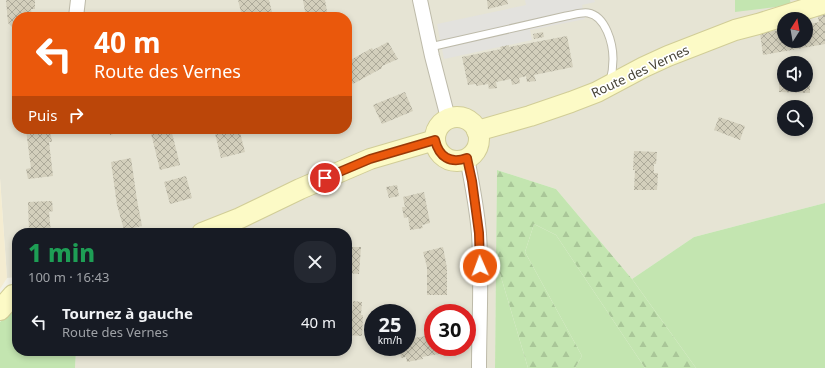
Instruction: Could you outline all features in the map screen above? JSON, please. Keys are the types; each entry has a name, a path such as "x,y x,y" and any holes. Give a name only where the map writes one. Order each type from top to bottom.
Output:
{"main road":[{"name":"Route des Vernes","path":"477,131 530,116 603,89 615,88 739,36 758,24 825,3"},
{"path":"455,117 468,120 474,125 477,131 478,143 476,150 472,155 460,161 446,158 436,148 435,133 442,122 448,118 455,117"},
{"path":"215,228 370,159 435,140"},
{"path":"0,310 10,295"}],"street":[{"path":"77,12 78,0"},
{"path":"420,0 448,118"},
{"path":"467,158 472,181 479,233 479,368"}],"lane":[{"path":"430,47 566,16 588,13 596,17 601,22 610,40 613,59 612,68 603,89"}],"shaded area":[{"path":"0,0 825,0 825,203 694,237 632,279 556,189 497,170 495,368 75,368 76,356 352,356 352,228 12,228 12,278 7,278 0,178"},
{"path":"525,0 594,0 595,2 582,5 585,19 530,30 532,40 444,59 437,24 526,5"},
{"path":"0,178 7,278 0,289"}],"green space":[{"path":"735,0 790,0 791,5 735,12"},
{"path":"497,170 556,189 632,279 696,368 645,368 556,235 534,224 525,252 582,356 575,368 528,368 496,260"},
{"path":"825,203 825,368 696,368 632,279 694,237"},
{"path":"534,224 556,235 645,368 575,368 582,356 525,252"},
{"path":"496,260 528,368 495,368"},
{"path":"12,310 12,356 76,356 75,368 0,368 0,322"}],"building":[{"path":"6,0 35,0 35,9 31,9 31,12 12,12 12,27 8,23"},
{"path":"238,0 269,0 272,12 241,12"},
{"path":"303,0 325,0 327,12 305,12"},
{"path":"487,0 507,0 508,4 488,9"},
{"path":"825,11 825,44 813,46 813,23 819,22 817,13"},
{"path":"777,30 777,48 802,48 763,55 760,33"},
{"path":"543,32 544,37 534,39 533,34"},
{"path":"567,36 573,67 534,75 536,81 527,82 526,76 519,78 520,83 512,85 511,79 496,82 497,88 489,89 488,84 476,86 476,84 468,85 462,57 501,49 500,47 509,45 509,47"},
{"path":"388,42 398,59 382,66 382,68 353,84 352,59 372,48 373,50"},
{"path":"405,92 413,111 382,124 373,105"},
{"path":"779,92 810,92 810,93"},
{"path":"719,117 745,126 740,140 714,130"},
{"path":"27,134 51,134 52,142 49,142 53,176 28,179 26,169 31,168"},
{"path":"151,134 172,134 180,165 160,170"},
{"path":"215,134 240,134 245,152 221,158"},
{"path":"634,151 657,152 656,164 654,164 654,173 658,173 657,190 634,190"},
{"path":"131,158 142,226 123,228 117,205 111,162"},
{"path":"186,176 192,198 170,204 164,182"},
{"path":"397,185 399,196 389,198 386,187"},
{"path":"424,192 430,223 422,225 423,228 410,230 408,217 404,218 402,207 405,207 403,197"},
{"path":"52,201 53,211 49,212 51,228 29,228 28,202"},
{"path":"352,247 361,247 359,274 352,273"},
{"path":"443,247 447,268 447,295 427,295 427,267 423,252"},
{"path":"353,301 362,302 362,336 352,335"},
{"path":"424,336 424,356 428,356 422,357 423,359 407,362 406,357 401,358 401,356 416,356 416,338"}],"route":[{"path":"325,178 370,159 435,140 436,148 446,158 460,161 467,158 472,181 479,233 480,266"}]}
